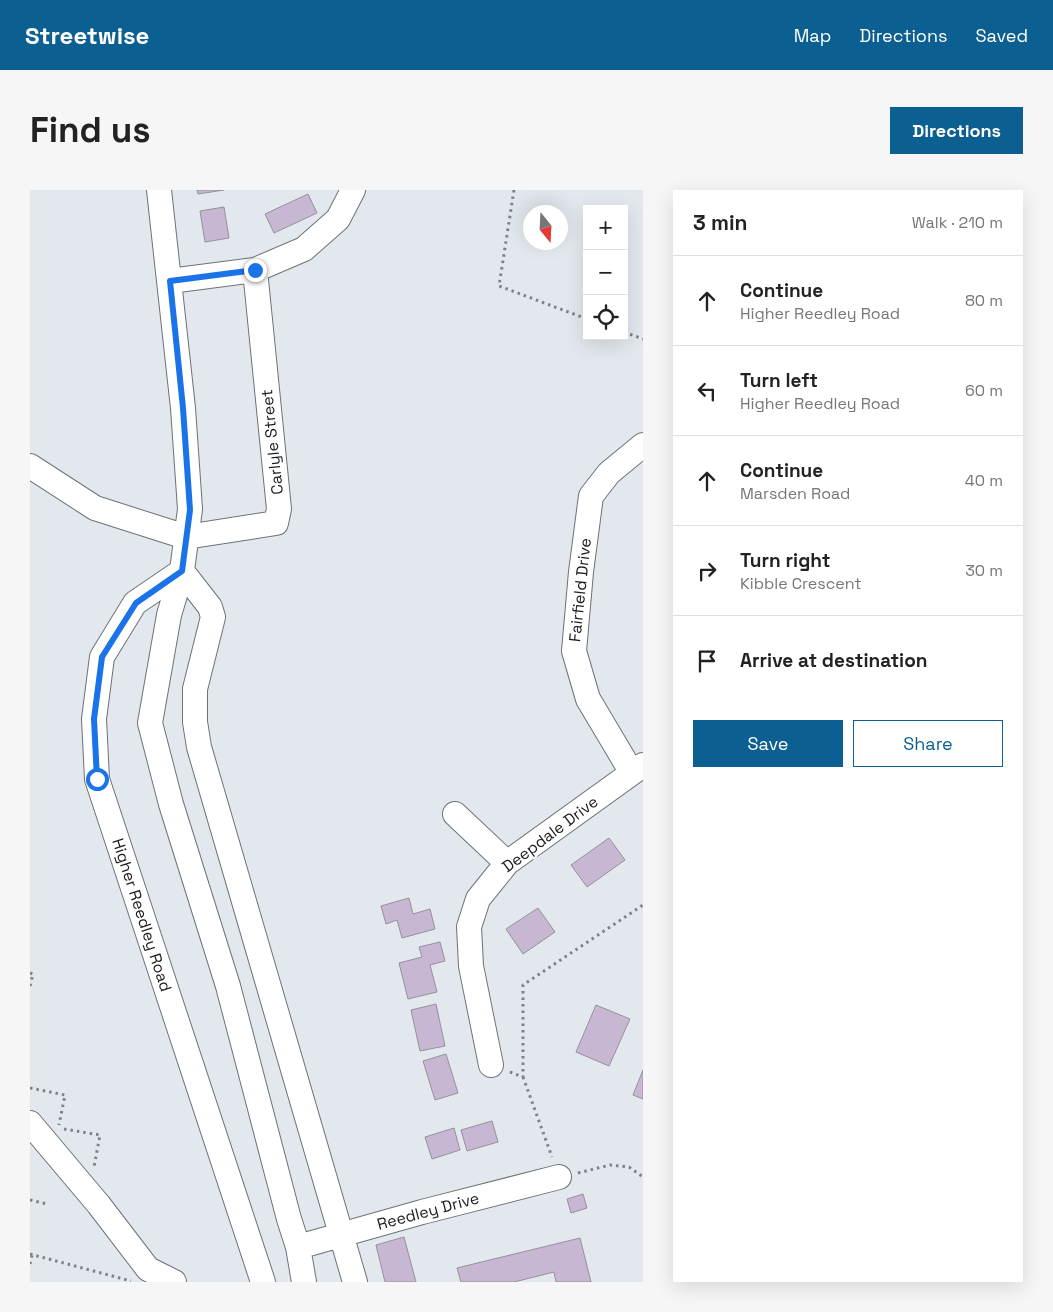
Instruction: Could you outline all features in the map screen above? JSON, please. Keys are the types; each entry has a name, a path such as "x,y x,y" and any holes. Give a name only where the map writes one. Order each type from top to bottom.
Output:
{"street":[{"path":"158,190 170,281 183,408 190,510 182,571 169,615 150,723 171,804 228,986 298,1247 304,1282"},
{"path":"170,281 255,270 304,249 338,219 353,190"},
{"name":"Carlyle Street","path":"186,537 276,523 278,509 255,270"},
{"name":"Fairfield Drive","path":"637,769 588,699 574,651 590,496 609,473 643,445"},
{"path":"30,466 95,508 186,537"},
{"path":"182,571 210,607 213,617 196,689 195,722 199,747 355,1282"},
{"name":"Higher Reedley Road","path":"182,571 136,603 102,657 94,719 97,779 263,1282"},
{"name":"Deepdale Drive","path":"491,1064 471,966 469,927 478,899 507,862 637,769"},
{"path":"455,814 507,862"},
{"path":"30,1123 90,1194 148,1269 165,1280"},
{"name":"Reedley Drive","path":"298,1247 559,1177"}],"path":[{"path":"514,190 499,286 583,317"},
{"path":"628,334 643,340"},
{"path":"643,904 523,985 523,1077 559,1177 610,1166 629,1167 643,1177"},
{"path":"30,973 33,974 30,986"},
{"path":"491,1064 523,1077"},
{"path":"30,1088 65,1095 58,1129 100,1135 90,1194"},
{"path":"30,1200 47,1204"},
{"path":"30,1264 31,1254 134,1282"}],"building":[{"path":"197,190 224,190 198,194"},
{"path":"308,194 317,213 274,233 265,214"},
{"path":"224,207 229,238 205,242 200,211"},
{"path":"609,838 625,860 587,887 571,865"},
{"path":"409,898 413,914 430,909 435,929 402,938 397,920 386,924 381,906"},
{"path":"538,908 555,932 523,954 506,929"},
{"path":"440,942 445,961 430,965 437,992 408,999 399,963 422,957 419,947"},
{"path":"436,1004 445,1046 420,1051 411,1010"},
{"path":"596,1005 630,1019 609,1066 576,1052"},
{"path":"446,1054 458,1093 435,1100 423,1061"},
{"path":"643,1070 643,1099 633,1095"},
{"path":"492,1121 498,1142 467,1151 461,1130"},
{"path":"454,1128 460,1150 432,1159 425,1137"},
{"path":"583,1194 587,1208 571,1213 567,1199"},
{"path":"404,1237 416,1282 385,1282 376,1245"},
{"path":"580,1238 591,1282 556,1282 554,1272 514,1282 461,1282 457,1268"}],"route":[{"path":"97,779 94,719 102,657 136,603 182,571 190,510 183,408 170,281 255,270"}]}
